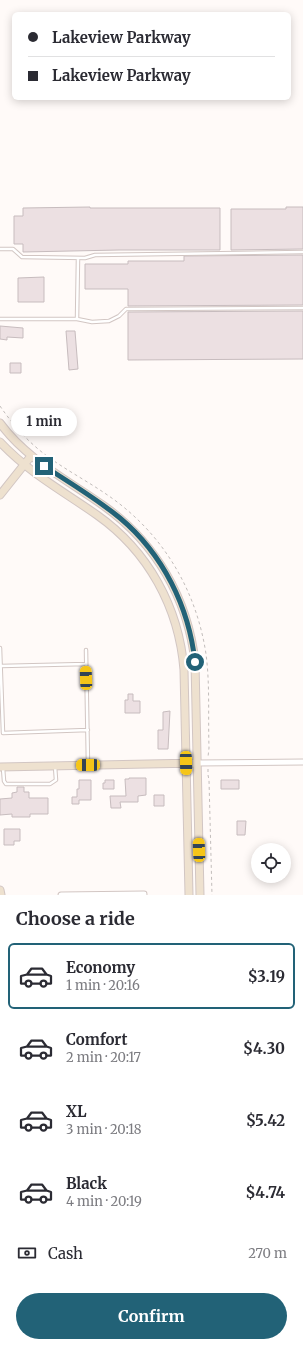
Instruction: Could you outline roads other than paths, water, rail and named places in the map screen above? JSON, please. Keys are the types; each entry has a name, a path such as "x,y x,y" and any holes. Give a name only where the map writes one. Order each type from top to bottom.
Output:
{"main road":[{"path":"0,423 18,444 44,466 104,506 121,519 146,544 172,583 186,616 194,650 196,673 200,895"},
{"path":"0,442 38,476 96,514 114,528 139,554 158,582 172,613 182,655 189,895"},
{"path":"0,495 32,456"},
{"path":"2,767 197,763"},
{"path":"0,890 1,895"}],"street":[{"path":"197,763 303,762"},
{"path":"61,895 144,894"}],"lane":[{"path":"0,250 13,249 22,257 78,258 85,258 95,255 303,252"},
{"path":"77,319 78,258"},
{"path":"0,319 77,319 92,322 110,321 120,316 126,309 303,308"},
{"path":"0,648 3,733 88,730"},
{"path":"86,650 88,765"},
{"path":"1,666 86,664"},
{"path":"2,767 4,781 6,784 50,784 56,780 55,766"}]}
